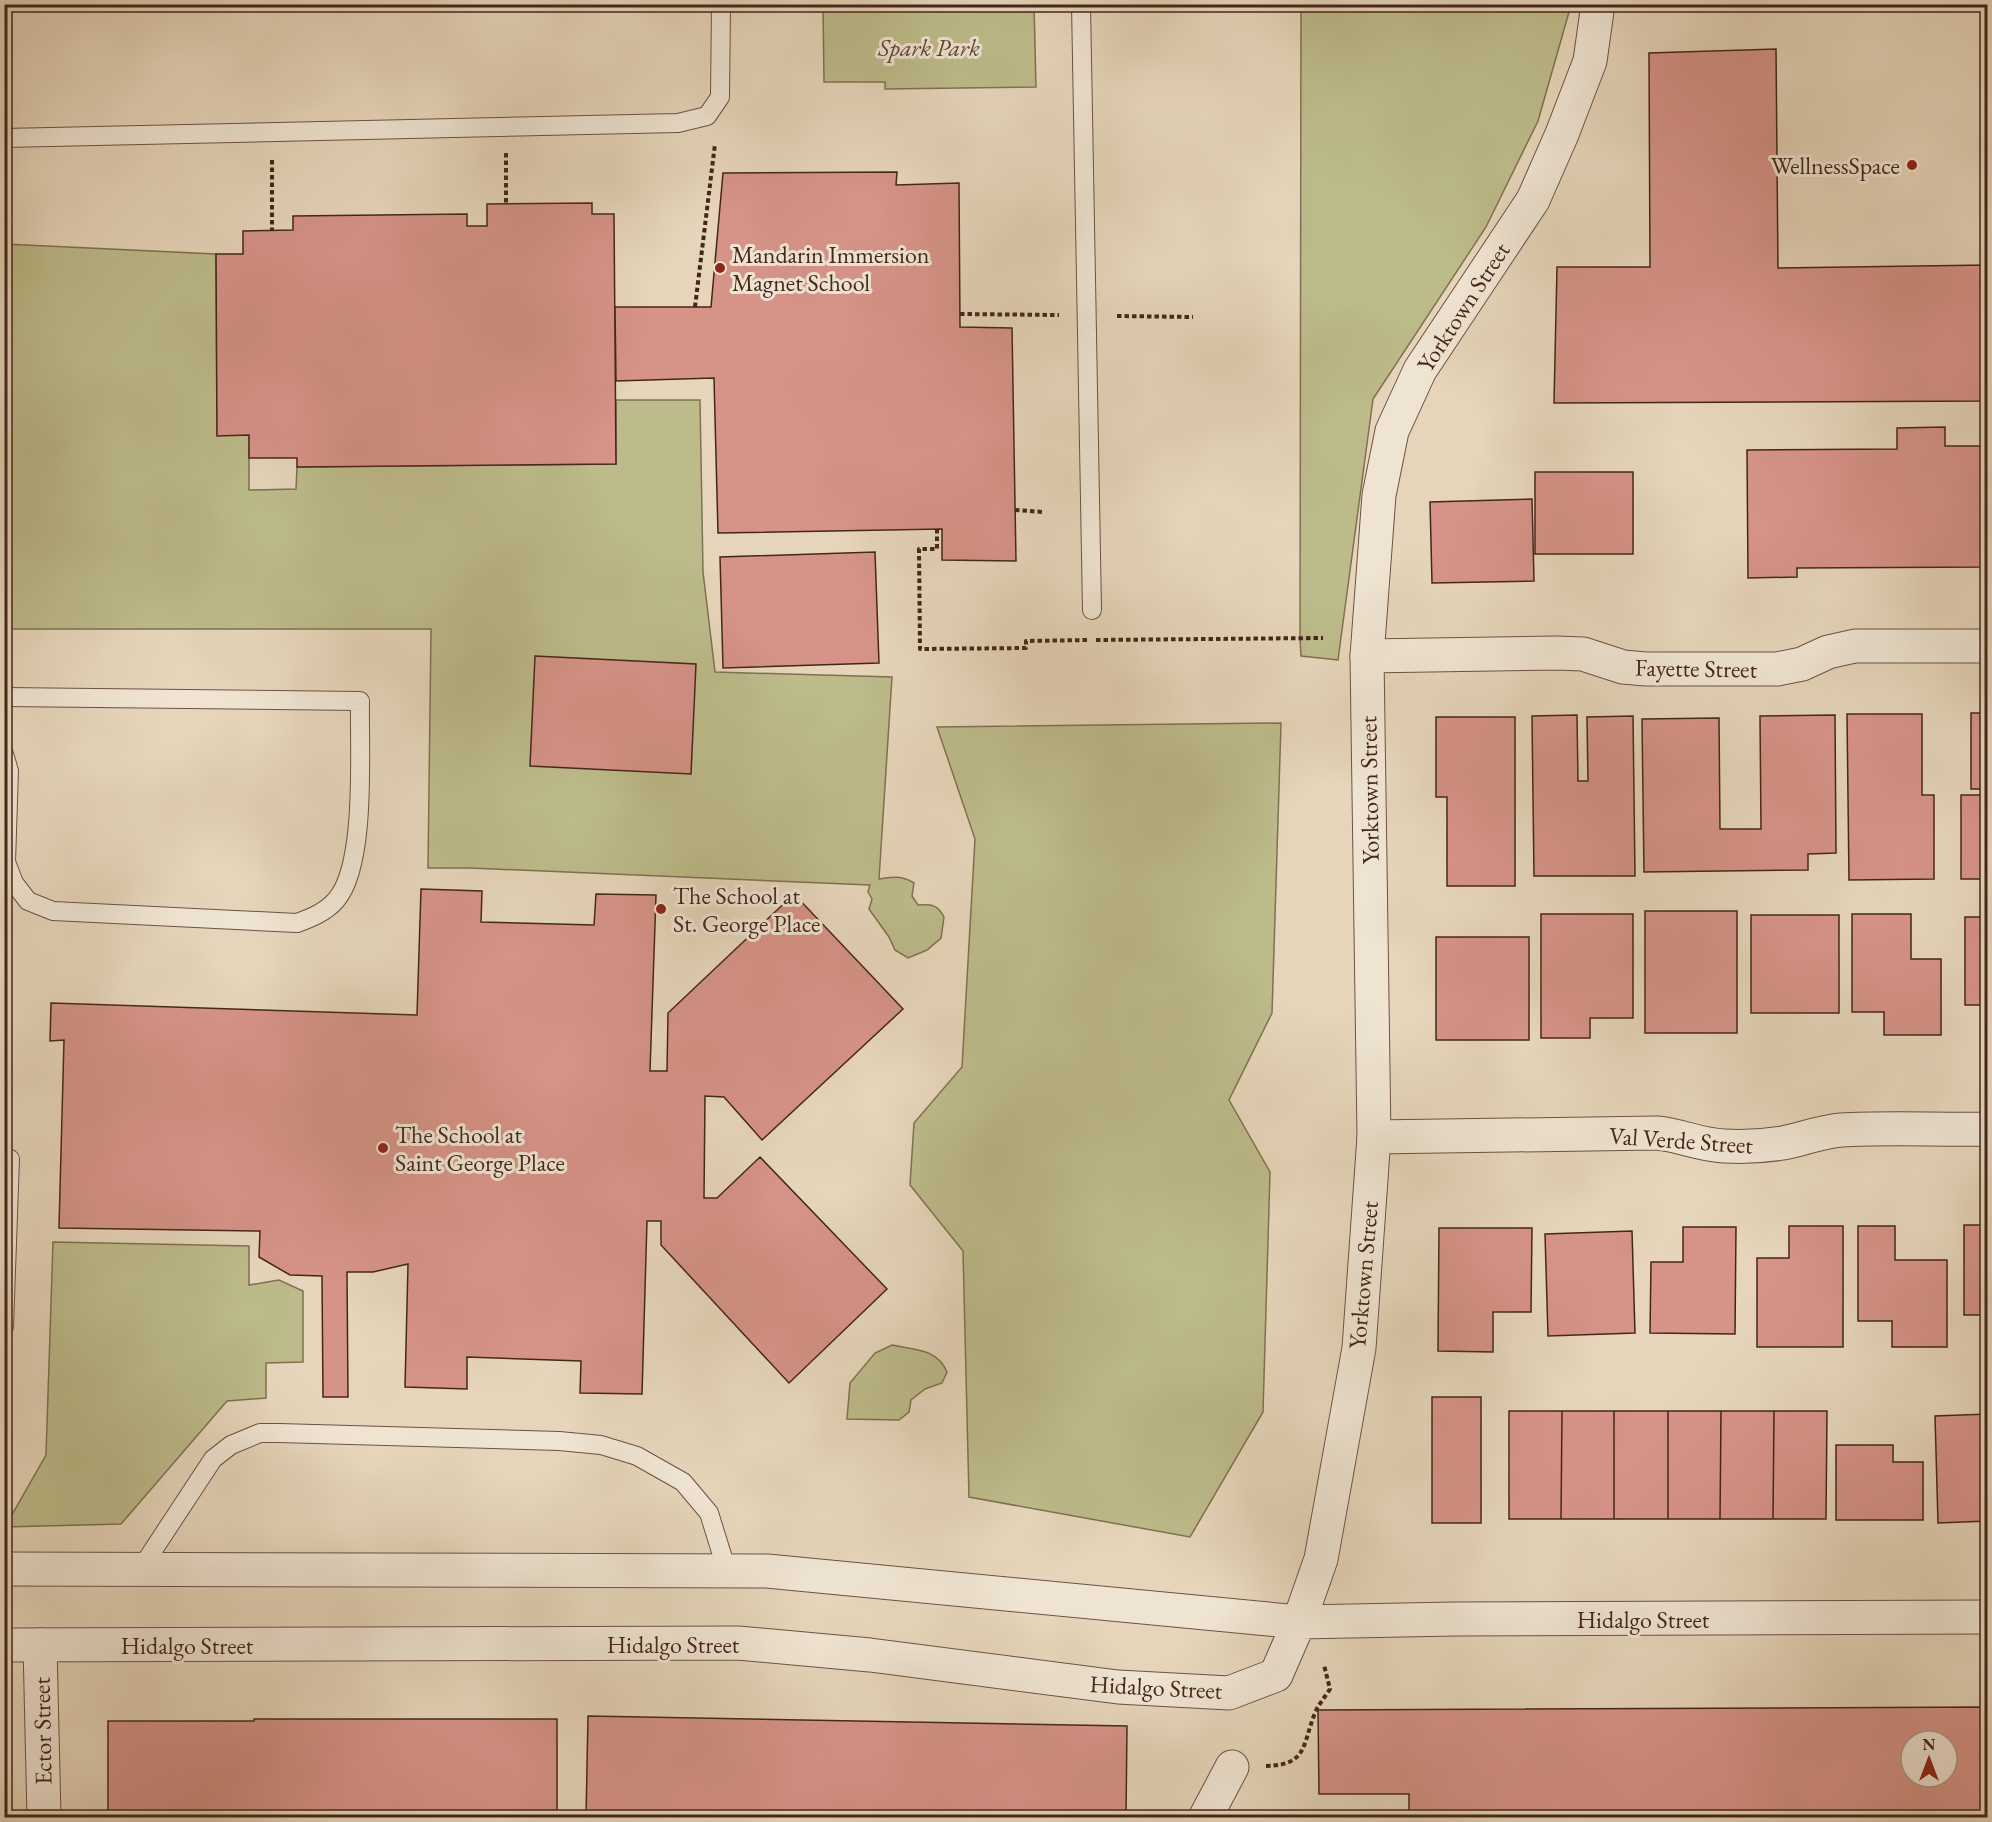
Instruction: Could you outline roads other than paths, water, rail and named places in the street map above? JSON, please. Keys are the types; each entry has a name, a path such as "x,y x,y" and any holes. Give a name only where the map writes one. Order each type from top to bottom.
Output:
{"street":[{"name":"Yorktown Street","path":"1299,1622 1322,1559 1359,1348 1374,1137 1367,656 1378,495 1392,430 1420,370 1533,200 1590,61 1598,4"},
{"name":"Fayette Street","path":"1367,656 1555,653 1583,654 1623,667 1646,669 1777,669 1802,664 1828,652 1855,646 1988,646"},
{"name":"Val Verde Street","path":"1374,1137 1657,1133 1723,1146 1763,1146 1817,1133 1843,1130 1988,1129"},
{"name":"Hidalgo Street","path":"4,1569 767,1571 1299,1622 1455,1619 1988,1617"},
{"name":"Hidalgo Street","path":"4,1645 738,1643 870,1655 1118,1687 1229,1693 1276,1675 1299,1622"},
{"name":"Ector Street","path":"40,1645 44,1818"},
{"path":"1205,1818 1232,1767"}],"lane":[{"path":"4,138 678,123 707,116 720,97 721,4"},
{"path":"1081,4 1092,610"},
{"path":"4,697 360,701 358,813 355,859 349,879 336,901 317,915 297,923 53,911 28,901 14,883 6,862 9,771 4,754"},
{"path":"4,1327 10,1159"},
{"path":"140,1570 213,1459 231,1445 260,1433 279,1433 559,1441 601,1445 637,1456 683,1482 709,1513 727,1571"}],"place":[{"name":"WellnessSpace","path":"1912,165"},
{"name":"Mandarin Immersion Magnet School","path":"720,268"},
{"name":"The School at St. George Place","path":"661,909"},
{"name":"The School at Saint George Place","path":"383,1148"}],"park label":[{"name":"Spark Park","path":"929,47"}]}
